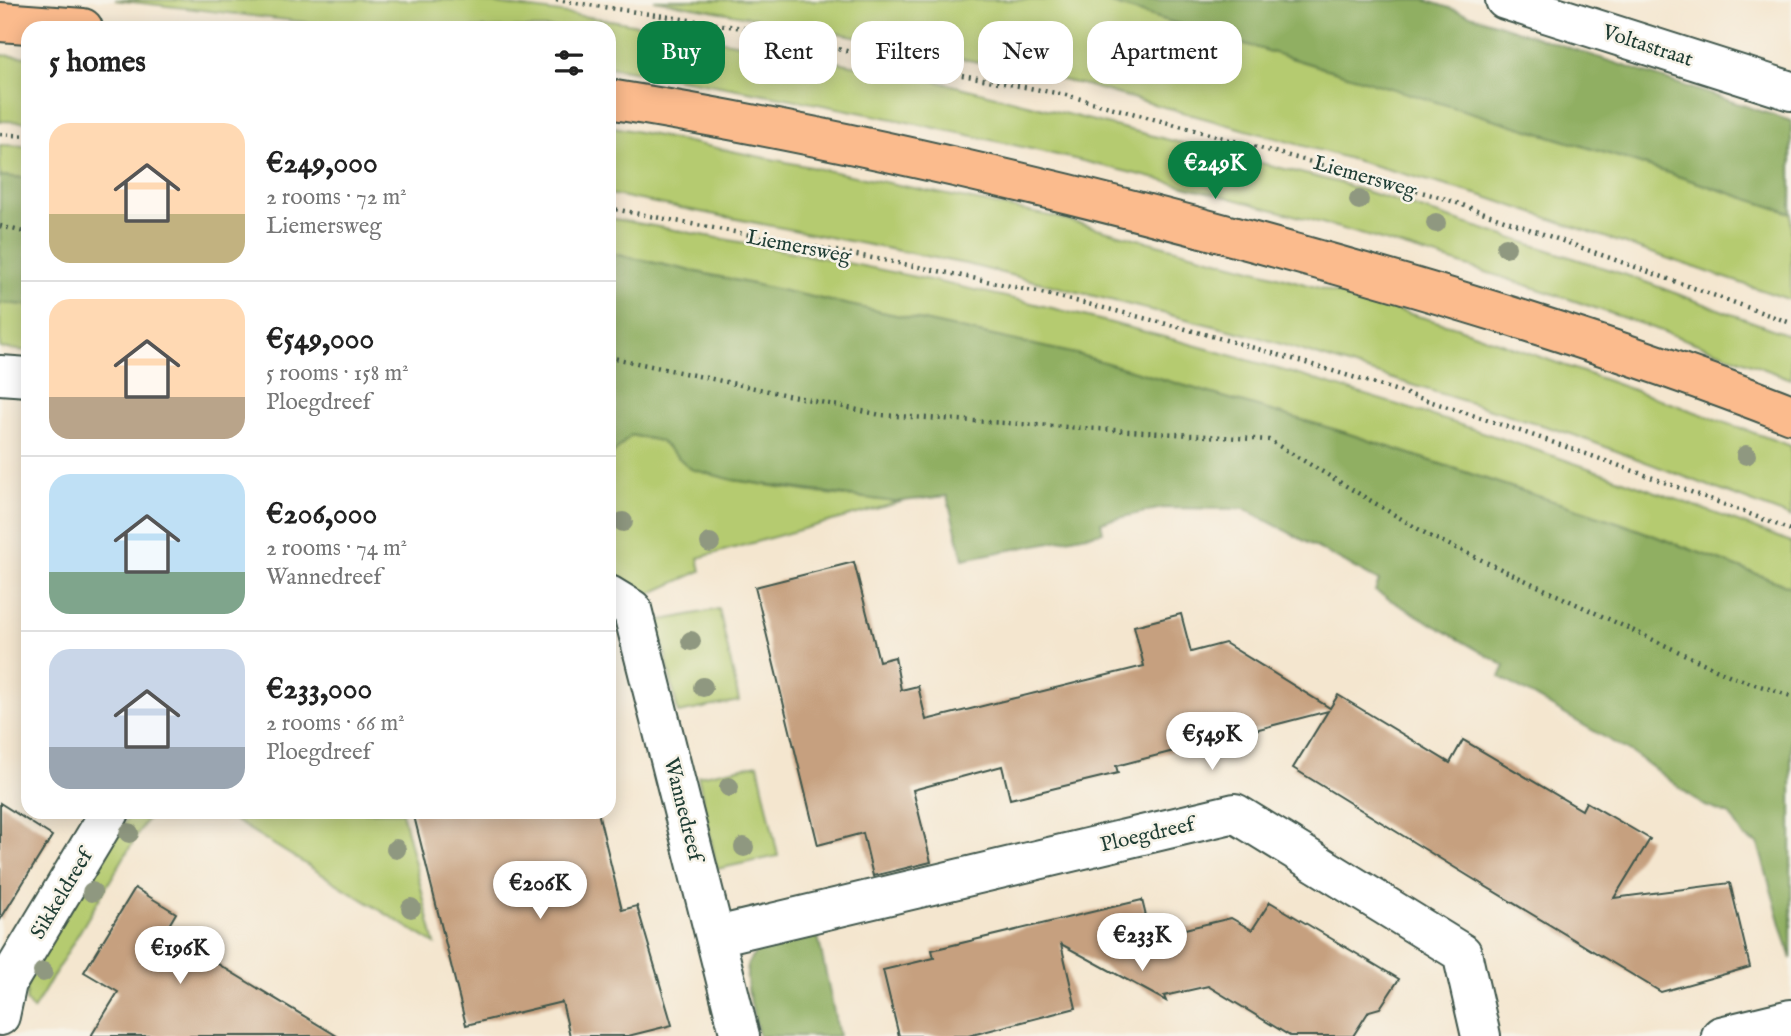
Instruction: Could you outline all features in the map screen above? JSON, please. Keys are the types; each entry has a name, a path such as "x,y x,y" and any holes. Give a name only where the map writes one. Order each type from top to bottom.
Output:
{"main road":[{"path":"0,22 21,24"},
{"path":"616,100 724,118 1062,190 1397,281 1726,389 1791,414"}],"street":[{"name":"Voltastraat","path":"1505,0 1791,91"},
{"path":"0,375 21,376"},
{"name":"Wannedreef","path":"616,599 632,609 717,936 740,1036"},
{"name":"Ploegdreef","path":"717,936 1235,813 1462,953 1481,1036"},
{"name":"Sikkeldreef","path":"0,1016 7,983 106,819"},
{"path":"1721,1036 1791,1019"}],"path":[{"name":"Liemersweg","path":"556,0 743,28 905,64 1066,95 1443,198 1791,323"},
{"path":"0,134 21,136"},
{"name":"Liemersweg","path":"616,209 1062,298 1342,374 1623,465 1791,530"},
{"path":"0,226 21,231"},
{"path":"616,358 881,415 1269,440 1430,536 1733,677 1791,696"}],"green space":[{"path":"115,0 469,0 616,21 296,21"},
{"path":"654,0 1099,0 1169,21 1087,21 1087,84 1242,84 1242,43 1622,158 1791,213 1791,300 1483,196 1073,82 1073,21 978,21 978,62 964,59 964,21 851,21 851,35 837,33 837,21 771,21"},
{"path":"1099,0 1425,0 1791,121 1791,213 1622,158 1242,43 1242,21 1169,21"},
{"path":"616,21 637,25 637,72 616,68"},
{"path":"725,41 739,44 739,84 837,84 837,62 851,65 851,84 948,84 1340,183 1629,276 1791,336 1791,379 1648,326 1503,277 1356,233 1208,192 910,122 708,84 725,84"},
{"path":"0,55 21,56 21,122 0,121"},
{"path":"616,127 1055,217 1456,327 1791,446 1791,517 1574,435 1258,337 966,264 616,195"},
{"path":"0,145 21,146 21,178 0,176"},
{"path":"0,176 21,178 21,304 0,303"},
{"path":"616,219 777,249 1056,309 1243,359 1427,414 1701,508 1791,542 1791,587 1620,523 1340,431 1076,354 616,255"},
{"path":"616,255 1076,354 1340,431 1620,523 1791,587 1791,959 1758,844 1745,838 1730,815 1703,805 1637,756 1500,677 1505,666 1375,591 1379,581 1245,509 1162,508 1101,522 1103,532 963,559 947,496 894,502 733,480 691,469 660,441 631,435 616,451"},
{"path":"0,303 21,304 21,350 0,348"},
{"path":"630,435 660,441 692,469 733,480 816,493 901,502 698,558 701,571 647,595 616,575 616,450"},
{"path":"719,609 739,701 678,713 658,621"},
{"path":"758,764 778,856 717,869 698,776"},
{"path":"127,819 147,819 33,1010 26,1001 28,976"},
{"path":"232,819 404,819 435,944"},
{"path":"817,931 839,1036 759,1036 748,990 749,962 757,952 770,944"}],"building":[{"path":"854,562 879,661 895,657 901,690 918,686 926,720 1144,666 1134,626 1181,614 1191,652 1225,643 1330,708 1338,695 1450,763 1463,740 1582,810 1586,802 1650,839 1614,898 1730,883 1750,967 1661,992 1470,877 1293,768 1328,711 1116,766 1118,773 1010,799 1002,766 913,790 931,862 873,876 863,833 818,845 755,587"},
{"path":"0,803 21,816 21,819 52,836 0,920"},
{"path":"415,819 600,819 622,910 637,906 672,1025 628,1036 570,1036 562,1002 466,1025"},
{"path":"135,888 176,913 165,932 337,1036 91,1036 118,992 84,972"},
{"path":"1142,900 1151,937 1231,918 1252,930 1270,902 1399,979 1380,1008 1369,1011 1353,1036 1290,1036 1208,986 1164,996 1166,1001 1061,944 1076,1008 968,1036 899,1036 883,970 934,958 932,950"}]}
